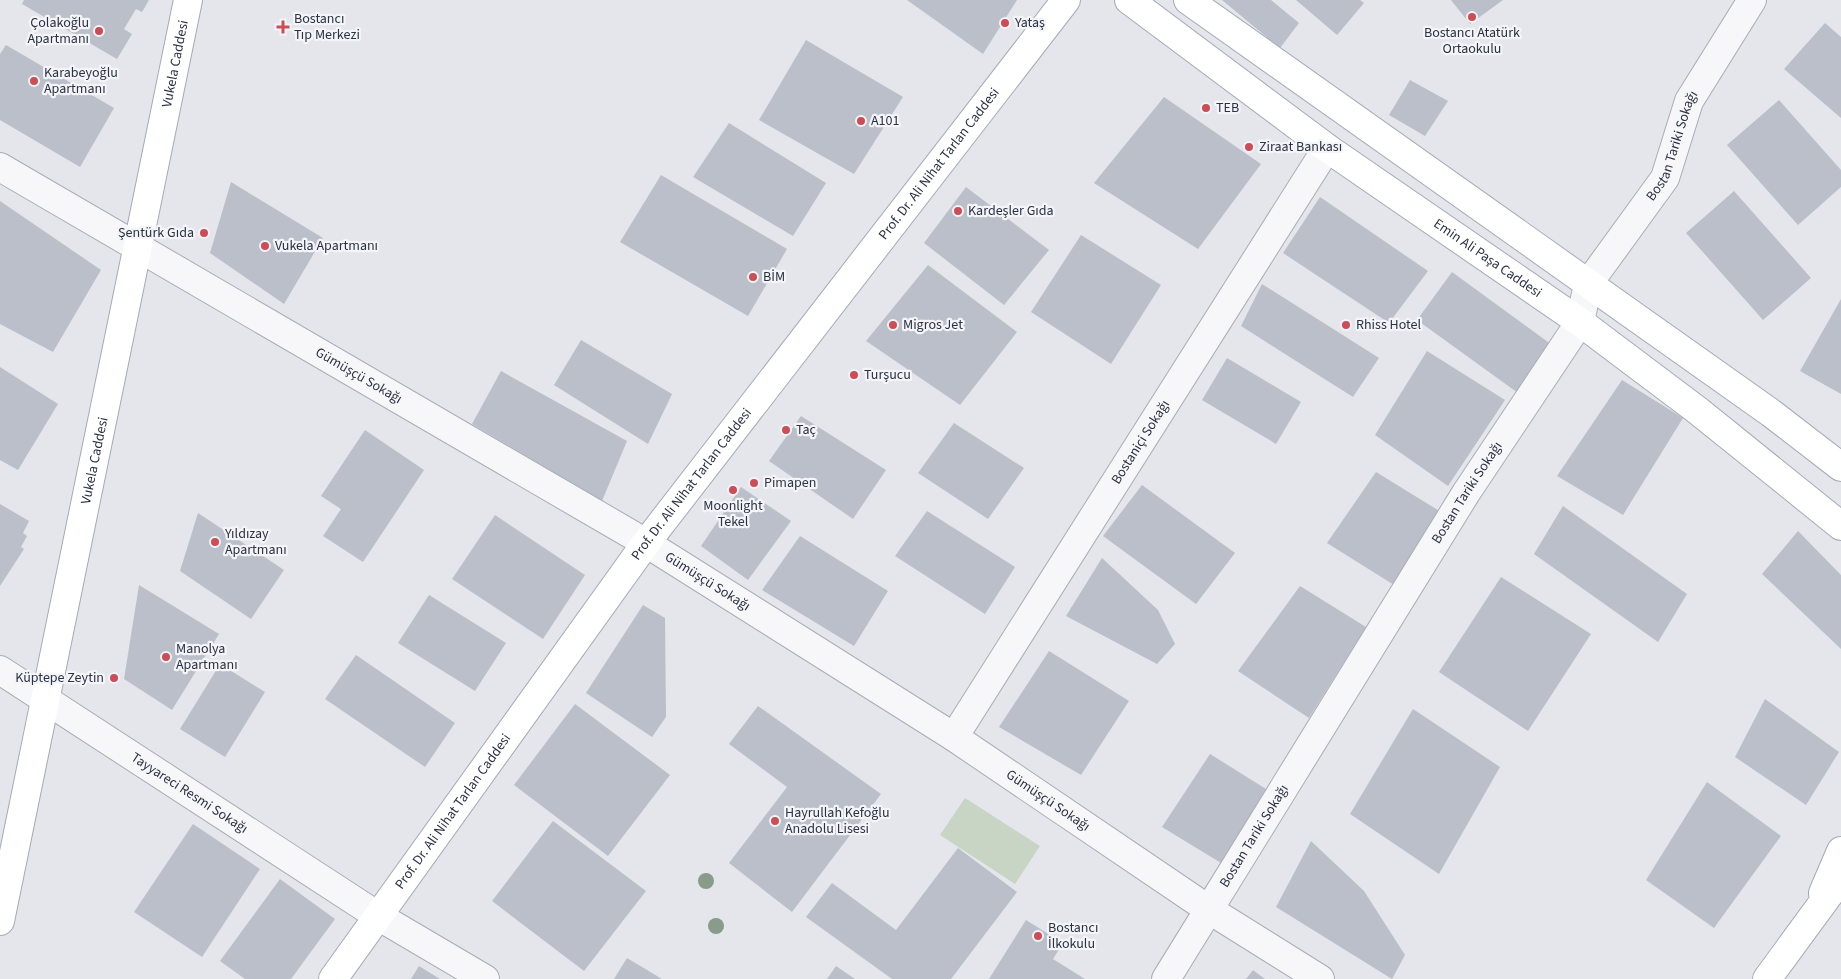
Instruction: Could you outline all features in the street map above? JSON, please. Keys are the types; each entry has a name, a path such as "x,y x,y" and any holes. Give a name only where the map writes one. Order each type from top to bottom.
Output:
{"main road":[{"name":"Vukela Caddesi","path":"0,921 44,698 140,249 188,0"},
{"name":"Prof. Dr. Ali Nihat Tarlan Caddesi","path":"333,979 646,543 1066,0"},
{"name":"Emin Ali Paşa Caddesi","path":"1128,0 1327,148 1580,322 1698,410 1841,526"},
{"path":"1188,0 1771,413 1841,467"},
{"path":"1811,920 1841,851"},
{"path":"1768,979 1841,878"}],"street":[{"name":"Bostan Tariki Sokağı","path":"1166,979 1466,493 1580,322 1588,284 1665,178 1690,100 1752,0"},
{"name":"Bostaniçi Sokağı","path":"954,737 1327,148"},
{"name":"Gümüşçü Sokağı","path":"0,167 646,543 954,737 1208,909 1320,979"},
{"name":"Tayyareci Resmi Sokağı","path":"0,670 378,916 485,979"}],"green space":[{"path":"965,798 1040,846 1015,884 940,835"}],"building":[{"name":"Çolakoğlu Apartmanı","path":"24,0 149,0 142,12 136,9 124,29 132,34 117,59 22,4"},
{"path":"907,0 1017,0 983,54"},
{"path":"1222,0 1271,0 1299,23 1280,48"},
{"path":"1296,0 1360,0 1364,3 1337,35"},
{"path":"1451,0 1503,0 1470,24"},
{"path":"1825,23 1841,37 1841,118 1784,69"},
{"path":"806,40 903,97 854,174 759,120"},
{"name":"Karabeyoğlu Apartmanı","path":"6,45 114,108 80,167 0,120 0,54"},
{"path":"1410,80 1448,101 1425,136 1389,115"},
{"path":"1164,97 1261,164 1198,249 1094,183"},
{"path":"1779,100 1841,170 1841,187 1798,225 1727,145"},
{"path":"729,123 826,183 793,236 693,177"},
{"path":"661,175 787,249 748,316 620,242"},
{"name":"Vukela Apartmanı","path":"231,182 323,238 284,304 210,253"},
{"path":"966,187 1049,250 1004,305 924,243"},
{"path":"1734,191 1811,278 1763,320 1686,233"},
{"path":"1320,197 1428,271 1389,323 1283,253"},
{"path":"0,201 101,270 53,352 0,324"},
{"path":"1081,235 1161,285 1111,364 1031,312"},
{"path":"928,265 1017,332 960,405 866,341"},
{"path":"1452,272 1552,345 1518,393 1417,320"},
{"path":"1262,284 1379,358 1353,397 1241,326"},
{"path":"1841,299 1841,394 1800,371"},
{"path":"581,340 672,394 648,444 554,385"},
{"path":"1427,351 1505,400 1448,486 1375,435"},
{"path":"1227,358 1301,402 1276,444 1202,400"},
{"path":"0,367 58,404 18,470 0,460"},
{"path":"501,371 627,441 602,501 472,424"},
{"path":"1622,380 1683,418 1623,515 1557,476"},
{"path":"801,416 886,470 853,519 769,461"},
{"path":"954,423 1024,468 988,519 918,473"},
{"path":"365,430 424,470 363,562 323,536 341,509 321,496"},
{"path":"1376,472 1441,512 1394,585 1327,543"},
{"path":"1142,485 1235,553 1196,604 1103,536"},
{"path":"741,487 791,521 748,580 701,546"},
{"path":"0,504 29,521 23,533 27,536 21,547 24,549 0,586"},
{"path":"1563,506 1687,594 1658,642 1534,554"},
{"path":"927,511 1015,567 985,614 895,556"},
{"name":"Yıldızay Apartmanı","path":"198,513 284,570 251,619 180,571"},
{"path":"495,515 585,575 543,639 452,579"},
{"path":"1798,531 1841,575 1841,649 1762,574"},
{"path":"800,536 888,591 854,646 762,590"},
{"path":"1102,558 1158,610 1175,644 1157,664 1066,616"},
{"path":"1501,577 1591,634 1528,731 1439,672"},
{"name":"Manolya Apartmanı","path":"139,585 219,634 172,710 124,679"},
{"path":"1300,586 1366,627 1309,718 1238,671"},
{"path":"429,595 506,643 475,691 398,643"},
{"path":"643,605 665,618 666,717 652,737 586,693"},
{"path":"1049,651 1129,701 1081,775 999,727"},
{"path":"356,655 455,723 425,767 325,699"},
{"path":"220,664 265,692 225,757 180,729"},
{"path":"1765,699 1839,752 1806,805 1735,757"},
{"path":"575,704 670,775 608,856 514,785"},
{"name":"Hayrullah Kefoğlu Anadolu Lisesi","path":"758,706 881,794 792,912 729,863 787,787 729,744"},
{"path":"1413,709 1500,767 1439,874 1350,814"},
{"path":"1210,754 1266,789 1221,863 1162,827"},
{"path":"1707,782 1781,836 1714,928 1646,880"},
{"path":"553,821 646,891 584,971 492,901"},
{"path":"193,824 260,869 202,957 134,912"},
{"path":"1311,841 1364,891 1405,955 1392,979 1276,907"},
{"path":"958,848 1017,892 951,979 892,979 806,917 832,883 896,930"},
{"path":"280,879 335,919 291,979 245,979 220,961"},
{"path":"1026,920 1063,943 1053,959 1085,979 989,979"},
{"path":"627,958 662,979 614,979"},
{"path":"419,966 440,979 411,979"},
{"path":"836,966 855,979 827,979"},
{"path":"1253,970 1265,979 1246,979"}],"place":[{"name":"Bostancı Atatürk Ortaokulu","path":"1472,17"},
{"name":"Yataş","path":"1005,23"},
{"name":"Bostancı Tıp Merkezi","path":"283,27"},
{"name":"Çolakoğlu Apartmanı","path":"99,31"},
{"name":"Karabeyoğlu Apartmanı","path":"34,81"},
{"name":"TEB","path":"1206,108"},
{"name":"A101","path":"861,121"},
{"name":"Ziraat Bankası","path":"1249,147"},
{"name":"Kardeşler Gıda","path":"958,211"},
{"name":"Şentürk Gıda","path":"204,233"},
{"name":"Vukela Apartmanı","path":"265,246"},
{"name":"BİM","path":"753,277"},
{"name":"Migros Jet","path":"893,325"},
{"name":"Rhiss Hotel","path":"1346,325"},
{"name":"Turşucu","path":"854,375"},
{"name":"Taç","path":"786,430"},
{"name":"Pimapen","path":"754,483"},
{"name":"Moonlight Tekel","path":"733,490"},
{"name":"Yıldızay Apartmanı","path":"215,542"},
{"name":"Manolya Apartmanı","path":"166,657"},
{"name":"Küptepe Zeytin","path":"114,678"},
{"name":"Hayrullah Kefoğlu Anadolu Lisesi","path":"775,821"},
{"name":"Bostancı İlkokulu","path":"1038,936"}]}
